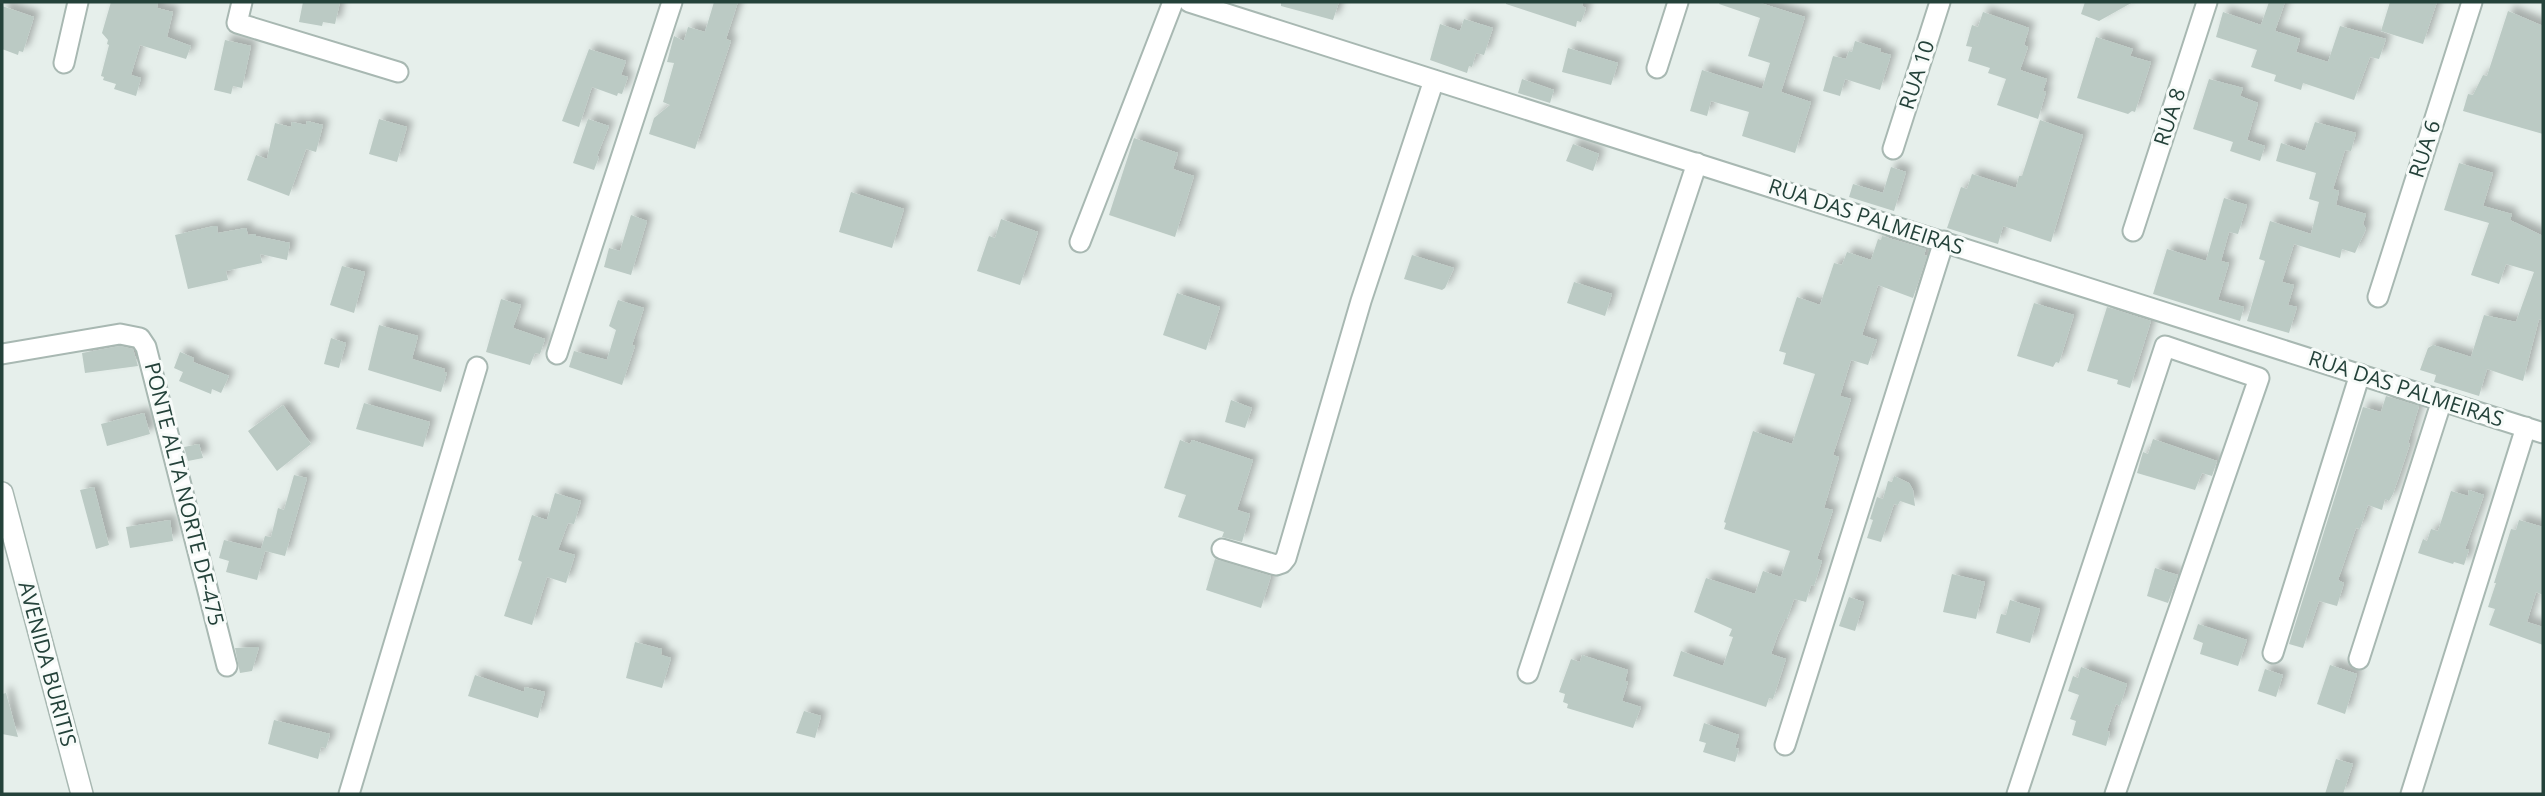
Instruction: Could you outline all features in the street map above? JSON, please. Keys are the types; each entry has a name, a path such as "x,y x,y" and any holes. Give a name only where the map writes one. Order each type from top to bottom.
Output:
{"street":[{"path":"64,63 78,2"},
{"path":"242,2 237,23 398,72"},
{"path":"557,354 672,2"},
{"path":"1080,242 1172,2"},
{"name":"RUA DAS PALMEIRAS","path":"1188,2 2535,430"},
{"path":"1657,68 1678,2"},
{"name":"RUA 10","path":"1893,149 1940,2"},
{"name":"RUA 8","path":"2133,231 2207,2"},
{"name":"RUA 6","path":"2378,297 2472,2"},
{"path":"1222,549 1276,565 1286,558 1361,301 1434,80"},
{"path":"1528,673 1697,163"},
{"path":"1785,745 1944,241"},
{"path":"2212,362 2225,331"},
{"name":"PONTE ALTA NORTE DF-475","path":"2,354 120,334 140,338 146,346 227,666"},
{"path":"2017,794 2165,346 2259,378 2115,794"},
{"path":"349,794 477,367"},
{"path":"2273,653 2360,374"},
{"path":"2359,659 2442,400"},
{"path":"2411,794 2535,430"},
{"name":"AVENIDA BURITIS","path":"2,493 82,794"}],"building":[{"path":"111,2 158,2 157,8 173,12 167,37 191,46 186,59 140,45 131,75 141,78 136,96 114,89 116,84 103,80 104,77 101,76 109,45 102,33"},
{"path":"303,2 340,2 335,24 323,22 322,26 299,22"},
{"path":"714,2 738,2 726,39 731,41 695,149 649,134 654,118 670,105 663,102 674,63 667,62 674,36 684,41 688,27 705,32"},
{"path":"1281,2 1339,2 1333,20 1281,6"},
{"path":"1506,2 1583,2 1582,6 1586,8 1576,27"},
{"path":"1757,2 1805,17 1781,92 1811,102 1795,153 1742,136 1749,112 1711,101 1707,116 1690,111 1702,70 1762,89 1770,63 1748,56 1760,18 1719,4"},
{"path":"2085,2 2133,2 2099,21 2081,14"},
{"path":"2269,2 2285,2 2275,31 2300,39 2296,52 2328,62 2340,26 2386,39 2379,59 2370,57 2354,100 2303,83 2301,90 2274,81 2276,75 2251,67 2257,50 2216,37 2223,12 2261,25"},
{"path":"2390,2 2437,2 2423,44 2381,31"},
{"path":"2,6 34,17 23,52 19,51 18,55 2,49"},
{"path":"2508,11 2543,26 2543,134 2463,111 2468,94 2473,95 2483,75 2487,76"},
{"path":"1983,12 2029,28 2024,45 2028,47 2020,70 2047,79 2038,119 1997,105 2006,79 1988,73 1990,68 1968,61 1972,47 1966,46 1972,25 1978,27"},
{"path":"1464,19 1493,28 1484,55 1476,53 1467,73 1430,60 1440,24 1460,31"},
{"path":"2096,37 2133,49 2130,56 2151,62 2135,112 2128,114 2077,98"},
{"path":"225,40 251,46 242,88 233,86 231,94 214,90"},
{"path":"1855,41 1891,55 1880,90 1845,79 1840,96 1823,91 1833,56 1846,59 1849,51 1852,52"},
{"path":"1568,48 1618,63 1611,85 1562,72"},
{"path":"589,49 626,61 621,75 628,77 622,94 618,93 617,96 592,87 579,127 562,121"},
{"path":"1522,79 1554,90 1550,103 1518,93"},
{"path":"2209,79 2243,88 2240,96 2258,103 2247,140 2265,146 2260,161 2230,151 2233,142 2193,129"},
{"path":"379,119 407,127 397,162 369,154"},
{"path":"588,119 609,126 594,170 573,163"},
{"path":"2040,120 2083,135 2051,242 2003,226 1998,244 1947,228 1961,187 1967,189 1972,174 2016,188"},
{"path":"307,121 323,125 316,152 306,149 289,196 247,180 256,155 267,159 275,123 291,127 292,122 306,125"},
{"path":"2315,122 2356,133 2351,151 2345,150 2333,189 2339,191 2336,205 2366,214 2363,224 2366,229 2355,253 2342,249 2340,258 2294,244 2282,282 2294,285 2288,305 2297,307 2289,333 2247,321 2265,261 2259,259 2270,221 2311,234 2319,202 2309,199 2316,173 2276,161 2281,143 2305,151"},
{"path":"1134,138 1178,153 1173,169 1194,176 1175,237 1109,215"},
{"path":"1573,144 1599,154 1593,171 1566,161"},
{"path":"2459,163 2493,173 2483,206 2512,214 2510,220 2543,236 2543,320 2539,319 2523,381 2487,369 2479,396 2434,382 2436,375 2420,370 2428,348 2433,345 2471,357 2484,315 2516,322 2534,272 2506,264 2499,284 2471,275 2489,223 2444,210"},
{"path":"1891,167 1906,172 1894,211 1849,197 1853,184 1883,193"},
{"path":"851,192 904,209 892,248 839,232"},
{"path":"2224,198 2247,205 2238,234 2229,232 2221,261 2229,263 2218,300 2244,307 2240,321 2153,294 2167,249 2206,261"},
{"path":"631,215 647,221 631,275 604,267 609,248 620,251"},
{"path":"1001,219 1038,232 1020,285 977,271 989,236 995,238"},
{"path":"217,226 218,233 246,228 248,235 256,234 290,243 287,260 260,254 262,263 226,271 228,280 188,289 175,235"},
{"path":"1882,236 1926,249 1924,255 1927,256 1913,298 1878,285 1862,335 1877,340 1868,365 1851,360 1840,396 1851,399 1833,455 1839,457 1824,508 1833,510 1817,559 1822,561 1806,602 1794,599 1778,634 1771,654 1786,659 1773,699 1769,698 1766,707 1673,676 1681,651 1723,666 1733,637 1729,636 1732,629 1694,612 1706,578 1755,594 1763,571 1781,577 1790,551 1724,529 1724,522 1753,431 1792,444 1815,374 1783,364 1786,353 1779,351 1797,297 1820,305 1834,263 1842,265 1847,252 1871,260 1878,239 1881,240"},
{"path":"1412,255 1454,268 1445,288 1442,290 1404,279"},
{"path":"342,266 365,272 354,313 330,305"},
{"path":"1574,282 1612,294 1605,316 1567,303"},
{"path":"1177,293 1220,307 1206,350 1163,335"},
{"path":"501,299 521,305 513,328 545,339 540,354 535,353 530,365 486,352"},
{"path":"618,300 644,308 622,385 569,367 574,351 607,360 616,330 609,326"},
{"path":"2034,303 2074,315 2059,363 2056,362 2053,367 2017,356"},
{"path":"2107,307 2151,321 2130,388 2117,384 2118,380 2087,371"},
{"path":"379,325 418,336 412,359 445,369 444,372 447,373 441,392 368,370"},
{"path":"331,338 346,343 339,368 324,364"},
{"path":"120,346 133,349 138,366 85,373 82,353"},
{"path":"180,352 194,358 193,362 229,376 221,393 212,389 211,394 179,381 183,372 174,368"},
{"path":"2386,396 2419,406 2408,443 2410,444 2393,494 2389,501 2385,499 2382,510 2368,505 2360,529 2356,528 2338,580 2344,583 2337,606 2319,601 2303,648 2289,644 2363,407 2381,412"},
{"path":"1231,400 1252,408 1245,428 1225,422"},
{"path":"364,403 430,422 423,447 356,429"},
{"path":"283,405 311,444 277,471 248,431"},
{"path":"144,413 150,434 107,446 101,424"},
{"path":"2153,439 2217,461 2212,476 2202,473 2195,490 2137,473 2143,452 2148,454"},
{"path":"1180,440 1190,444 1192,440 1253,460 1237,510 1250,514 1242,542 1222,537 1224,532 1178,517 1186,495 1164,488"},
{"path":"199,444 203,458 188,461 184,447"},
{"path":"294,475 307,478 285,556 265,551 257,580 226,572 229,561 219,558 224,540 261,549 265,536 271,537 278,508 284,510"},
{"path":"1894,476 1909,483 1913,490 1915,506 1900,501 1898,505 1894,504 1881,542 1867,538 1877,497 1883,499 1888,481 1892,482"},
{"path":"94,487 109,545 96,549 80,490"},
{"path":"2469,490 2484,495 2465,549 2469,550 2464,565 2418,553 2423,539 2427,541 2431,529 2438,531 2451,491 2468,496"},
{"path":"555,493 581,501 574,524 568,523 558,550 575,555 566,583 547,577 532,625 504,616 522,562 518,560 532,515 547,520"},
{"path":"170,520 173,541 130,548 126,527"},
{"path":"2519,520 2543,527 2543,595 2536,592 2527,622 2543,627 2543,645 2489,625 2495,609 2488,607 2494,583 2511,529 2516,530"},
{"path":"1215,559 1271,576 1261,608 1206,590"},
{"path":"2155,568 2178,575 2168,603 2147,596"},
{"path":"1952,574 1985,582 1976,619 1943,612"},
{"path":"1849,597 1864,602 1855,631 1839,626"},
{"path":"2010,600 2040,609 2030,643 1996,633 2001,614 2006,615"},
{"path":"2198,624 2247,640 2238,666 2200,654 2203,643 2193,639"},
{"path":"635,642 662,649 661,655 671,658 662,688 626,678"},
{"path":"259,647 252,671 240,673 235,648"},
{"path":"1582,655 1628,670 1625,681 1628,682 1622,701 1641,707 1633,728 1567,708 1568,704 1563,702 1565,694 1559,692 1571,659 1580,662"},
{"path":"2330,665 2357,674 2345,714 2317,704"},
{"path":"2081,667 2127,684 2120,706 2116,704 2107,731 2110,732 2106,746 2072,735 2076,721 2070,719 2079,695 2068,691 2073,676 2078,678"},
{"path":"2265,669 2283,675 2276,697 2258,691"},
{"path":"475,675 524,692 525,687 545,692 538,718 468,696"},
{"path":"6,693 18,737 2,734 2,694"},
{"path":"804,711 821,716 815,738 796,733"},
{"path":"274,720 330,734 326,748 321,747 318,759 268,744"},
{"path":"1704,723 1739,735 1735,762 1703,752 1706,743 1699,741"},
{"path":"2336,759 2353,764 2343,794 2325,794"}]}
